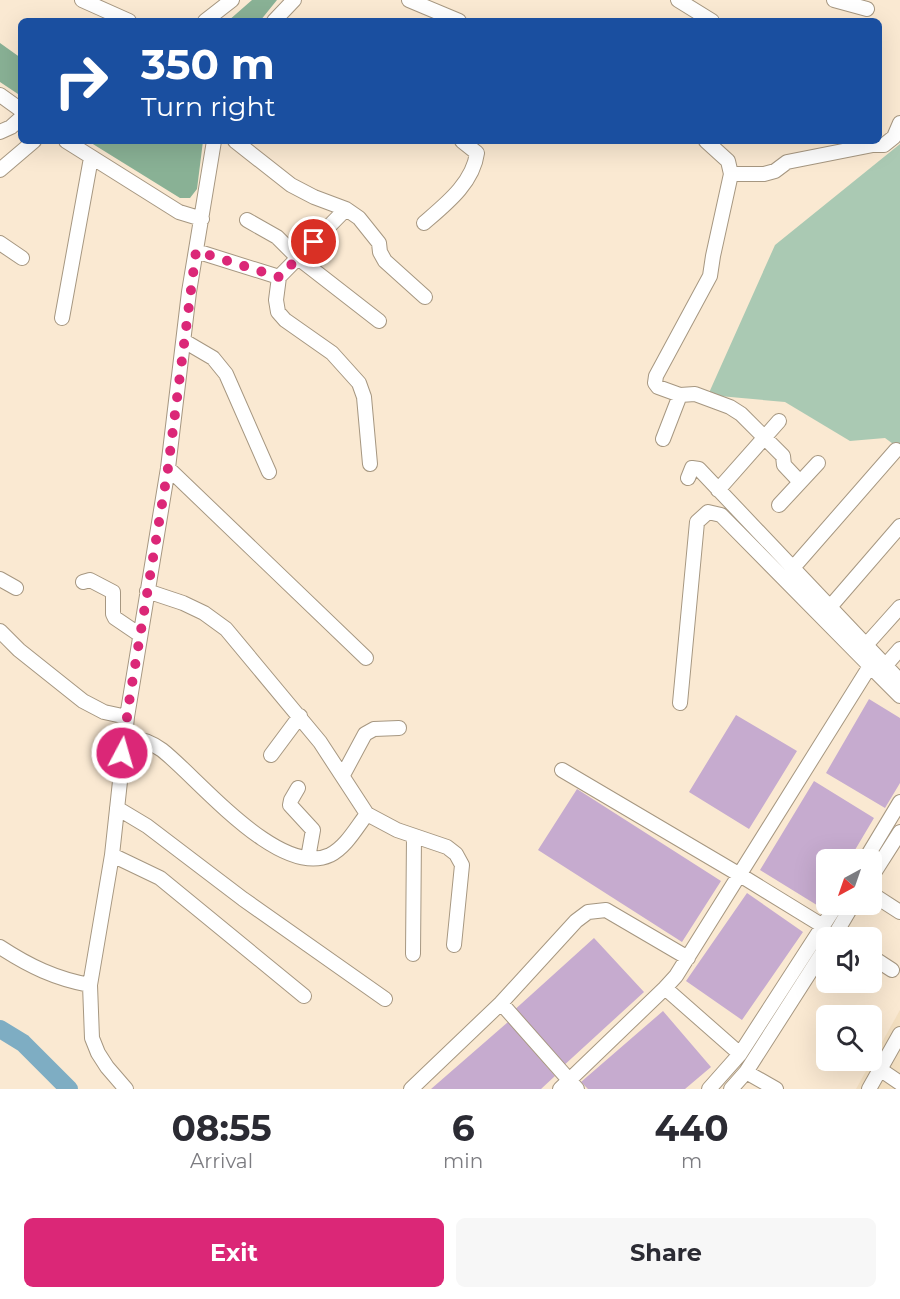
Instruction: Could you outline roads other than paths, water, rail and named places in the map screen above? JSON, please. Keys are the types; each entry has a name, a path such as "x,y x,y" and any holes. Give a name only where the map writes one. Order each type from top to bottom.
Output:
{"street":[{"path":"82,0 122,18"},
{"path":"210,18 232,0"},
{"path":"278,18 294,0"},
{"path":"409,0 452,18"},
{"path":"834,0 867,9"},
{"path":"684,2 708,18"},
{"path":"0,95 18,108"},
{"path":"0,132 10,128 18,121"},
{"path":"731,174 764,174 775,171 787,162 884,145 894,137 900,123"},
{"path":"0,170 30,144"},
{"path":"70,144 179,212 202,219"},
{"path":"126,1089 102,1060 92,1038 90,985 112,855 124,736 168,468 196,251 214,144"},
{"path":"239,144 291,185 346,209 359,218 380,243 380,252 385,261 425,297"},
{"path":"424,223 450,201 470,175 477,153 467,144"},
{"path":"709,144 728,161 731,174 710,276 656,376 655,383 658,387 680,395 695,394 730,406 783,456 784,465 800,482"},
{"path":"62,318 91,158"},
{"path":"346,209 279,277 276,300 278,312 285,320 332,353 359,383 364,397 370,464"},
{"path":"247,220 278,237 298,258 379,321"},
{"path":"0,243 22,258"},
{"path":"196,251 279,277"},
{"path":"184,340 213,358 226,374 269,472"},
{"path":"663,439 680,395"},
{"path":"718,489 779,421"},
{"path":"792,568 896,450"},
{"path":"779,505 818,463"},
{"path":"168,468 366,658"},
{"path":"688,478 692,468 699,469 900,681"},
{"path":"680,703 697,522 708,512 721,515 900,696"},
{"path":"830,608 900,526"},
{"path":"0,579 16,588"},
{"path":"83,582 90,580 113,592 115,618 140,635"},
{"path":"147,591 204,613 226,629 320,742 367,814 396,830 447,848 456,854 462,865 454,945"},
{"path":"866,645 900,607"},
{"path":"0,631 18,650 83,701 104,712 127,717"},
{"path":"885,666 900,649"},
{"path":"501,1003 569,1086 665,988 688,958 870,666"},
{"path":"271,755 300,716"},
{"path":"342,775 365,734 374,729 399,728"},
{"path":"124,736 143,739 162,750 249,830 295,856 308,858 329,855 338,849 367,814"},
{"path":"562,770 740,875 821,927"},
{"path":"298,788 290,805 313,830 308,858"},
{"path":"872,849 900,802"},
{"path":"117,808 147,826 243,899 385,999"},
{"path":"882,860 900,832"},
{"path":"413,954 414,836"},
{"path":"112,855 160,878 304,996"},
{"path":"882,900 900,912"},
{"path":"411,1089 501,1003 576,921 588,912 606,910 688,958"},
{"path":"0,947 48,975 90,985"},
{"path":"709,1089 725,1073 816,955"},
{"path":"731,1089 746,1072 816,963"},
{"path":"882,964 892,970"},
{"path":"665,988 740,1054"},
{"path":"882,1068 900,1034"},
{"path":"869,1089 880,1071"},
{"path":"882,1071 900,1083"},
{"path":"746,1072 776,1089"}],"waterway":[{"path":"0,1029 23,1043 69,1089"}]}
